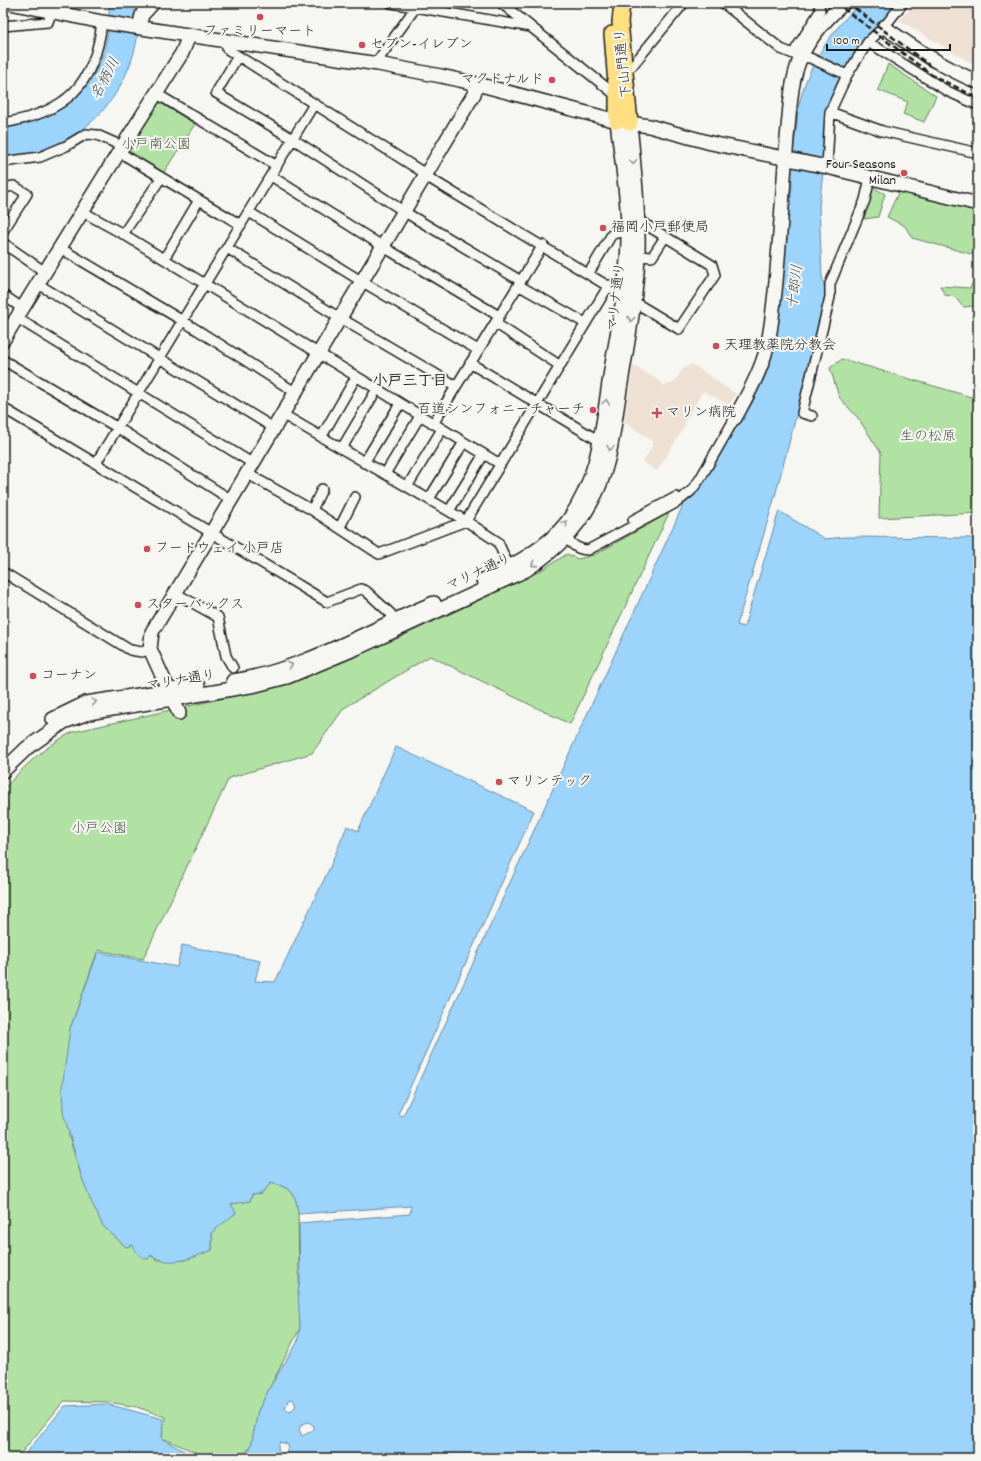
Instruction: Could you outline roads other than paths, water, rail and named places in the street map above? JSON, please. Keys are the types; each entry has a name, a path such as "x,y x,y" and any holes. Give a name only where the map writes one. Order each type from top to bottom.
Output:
{"main road":[{"name":"下山門通り","path":"613,3 611,22 617,96 624,122"},
{"name":"下山門通り","path":"622,3 620,22 625,69 624,122"}],"street":[{"path":"10,3 51,13 102,22 141,15 189,36 378,64 477,84 624,122 649,126 766,155 827,167 978,204"},
{"path":"141,15 153,3"},
{"path":"391,3 417,5 531,27"},
{"path":"500,3 617,96"},
{"path":"625,69 632,66 684,3"},
{"path":"723,3 781,49 844,74"},
{"path":"802,57 796,49 820,11 819,3"},
{"path":"566,538 582,550 588,550 676,503 691,491 700,479 735,418 759,372 770,336 794,79 802,57 816,33 833,13 844,3"},
{"path":"827,167 830,112 844,74 868,42 884,27 903,3"},
{"path":"378,64 378,60 417,5"},
{"path":"3,26 48,22 51,13"},
{"path":"3,123 38,116 66,100 82,83 92,66 100,42 102,22"},
{"path":"884,27 919,51 954,72 978,82"},
{"path":"3,340 13,319 38,284 120,149 182,54 189,36"},
{"path":"228,42 227,50 426,174 429,178 543,245 679,329 715,275 712,265 638,220"},
{"path":"868,42 947,91 978,105"},
{"path":"238,56 216,92 584,323"},
{"path":"179,713 169,695 150,649 152,632 230,499 474,94 477,84"},
{"path":"157,94 277,166"},
{"path":"96,463 314,104"},
{"path":"830,112 882,131 978,153"},
{"name":"マリナ通り","path":"3,771 27,748 64,722 88,713 240,680 270,672 320,654 393,620 449,597 509,567 537,551 566,522 582,498 593,471 601,442 607,396 638,256 638,220 624,122"},
{"name":"マリナ通り","path":"3,759 22,741 60,714 86,703 256,685 303,671 360,648 526,570 546,556 566,538 583,518 602,479 612,440 629,298 624,122"},
{"path":"3,162 40,157 66,146 86,134 97,136 120,149 161,178 241,225"},
{"path":"271,176 497,319 559,365"},
{"path":"123,234 161,178"},
{"path":"812,416 802,414 830,297 830,284 865,200 870,178"},
{"path":"3,188 14,186 27,194 3,232"},
{"path":"164,259 200,200"},
{"path":"83,212 123,234 206,284 500,464"},
{"path":"249,212 361,282 478,350"},
{"path":"589,273 612,234 628,231"},
{"path":"638,256 652,257 665,237"},
{"path":"3,243 45,272"},
{"path":"433,424 543,245"},
{"path":"60,248 183,321 295,392"},
{"path":"227,248 456,386"},
{"path":"38,284 274,428"},
{"path":"3,295 13,319 139,394 379,554 466,521 584,323 609,285"},
{"path":"3,360 118,428 230,499"},
{"path":"470,363 537,402 601,442"},
{"path":"322,436 356,377"},
{"path":"342,448 377,389"},
{"path":"364,463 400,404"},
{"path":"3,408 327,602 361,589 366,591 391,614 393,620"},
{"path":"282,414 466,521 498,542 509,567"},
{"path":"385,474 420,416"},
{"path":"407,487 442,429"},
{"path":"428,499 464,442"},
{"path":"448,511 484,454"},
{"path":"312,510 322,489"},
{"path":"340,527 355,497"},
{"path":"3,572 130,650 142,652 150,649"},
{"path":"175,594 218,617 226,656 233,668"}],"water":[{"name":"名柄川","path":"109,3 139,3 138,34 133,54 126,74 117,91 92,122 58,145 39,153 3,159 3,128 28,122 50,114 68,103 83,89 95,72 104,52 108,29"},
{"name":"十郎川","path":"860,3 898,3 862,43 850,59 836,85 826,117 825,156 819,206 822,276 826,295 811,360 775,496 737,625 744,627 779,511 825,539 846,537 978,538 978,1458 245,1458 251,1446 258,1411 271,1385 297,1343 300,1328 298,1292 300,1280 299,1223 410,1214 411,1206 298,1214 296,1201 292,1192 284,1187 271,1183 261,1194 252,1195 250,1201 231,1204 236,1213 212,1232 212,1250 189,1259 166,1261 151,1255 148,1259 143,1258 135,1250 133,1245 126,1247 103,1226 90,1199 82,1178 63,1112 62,1088 70,1029 98,952 177,967 182,945 260,961 255,981 275,982 330,867 347,826 358,831 396,747 534,811 398,1114 403,1116 684,503 697,492 760,380 774,343 792,186 791,173 800,101 809,73 816,60 840,24","holes":["293,1399 296,1406 290,1412 285,1409 288,1400","309,1422 314,1426 314,1430 302,1436 299,1429 302,1424","280,1442 287,1444 289,1448 285,1453 279,1453 278,1446"]},
{"path":"107,1404 163,1419 162,1439 197,1458 22,1458 65,1406"}],"railway":[{"path":"836,3 932,75 978,98"},
{"path":"848,3 929,65"}],"place":[{"name":"ファミリーマート","path":"260,17"},
{"name":"セブン-イレブン","path":"362,45"},
{"name":"マクドナルド","path":"552,80"},
{"name":"Four Seasons Milan","path":"904,173"},
{"name":"福岡小戸郵便局","path":"603,228"},
{"name":"天理教薬院分教会","path":"716,346"},
{"name":"百道シンフォニーチャーチ","path":"593,410"},
{"name":"マリン病院","path":"657,413"},
{"name":"フードウェイ 小戸店","path":"147,549"},
{"name":"スターバックス","path":"138,605"},
{"name":"コーナン","path":"33,676"},
{"name":"マリンテック","path":"499,782"}],"district":[{"name":"小戸三丁目","path":"410,382"}],"park label":[{"name":"小戸南公園","path":"156,145"},
{"name":"生の松原","path":"928,437"},
{"name":"小戸公園","path":"99,829"}]}
